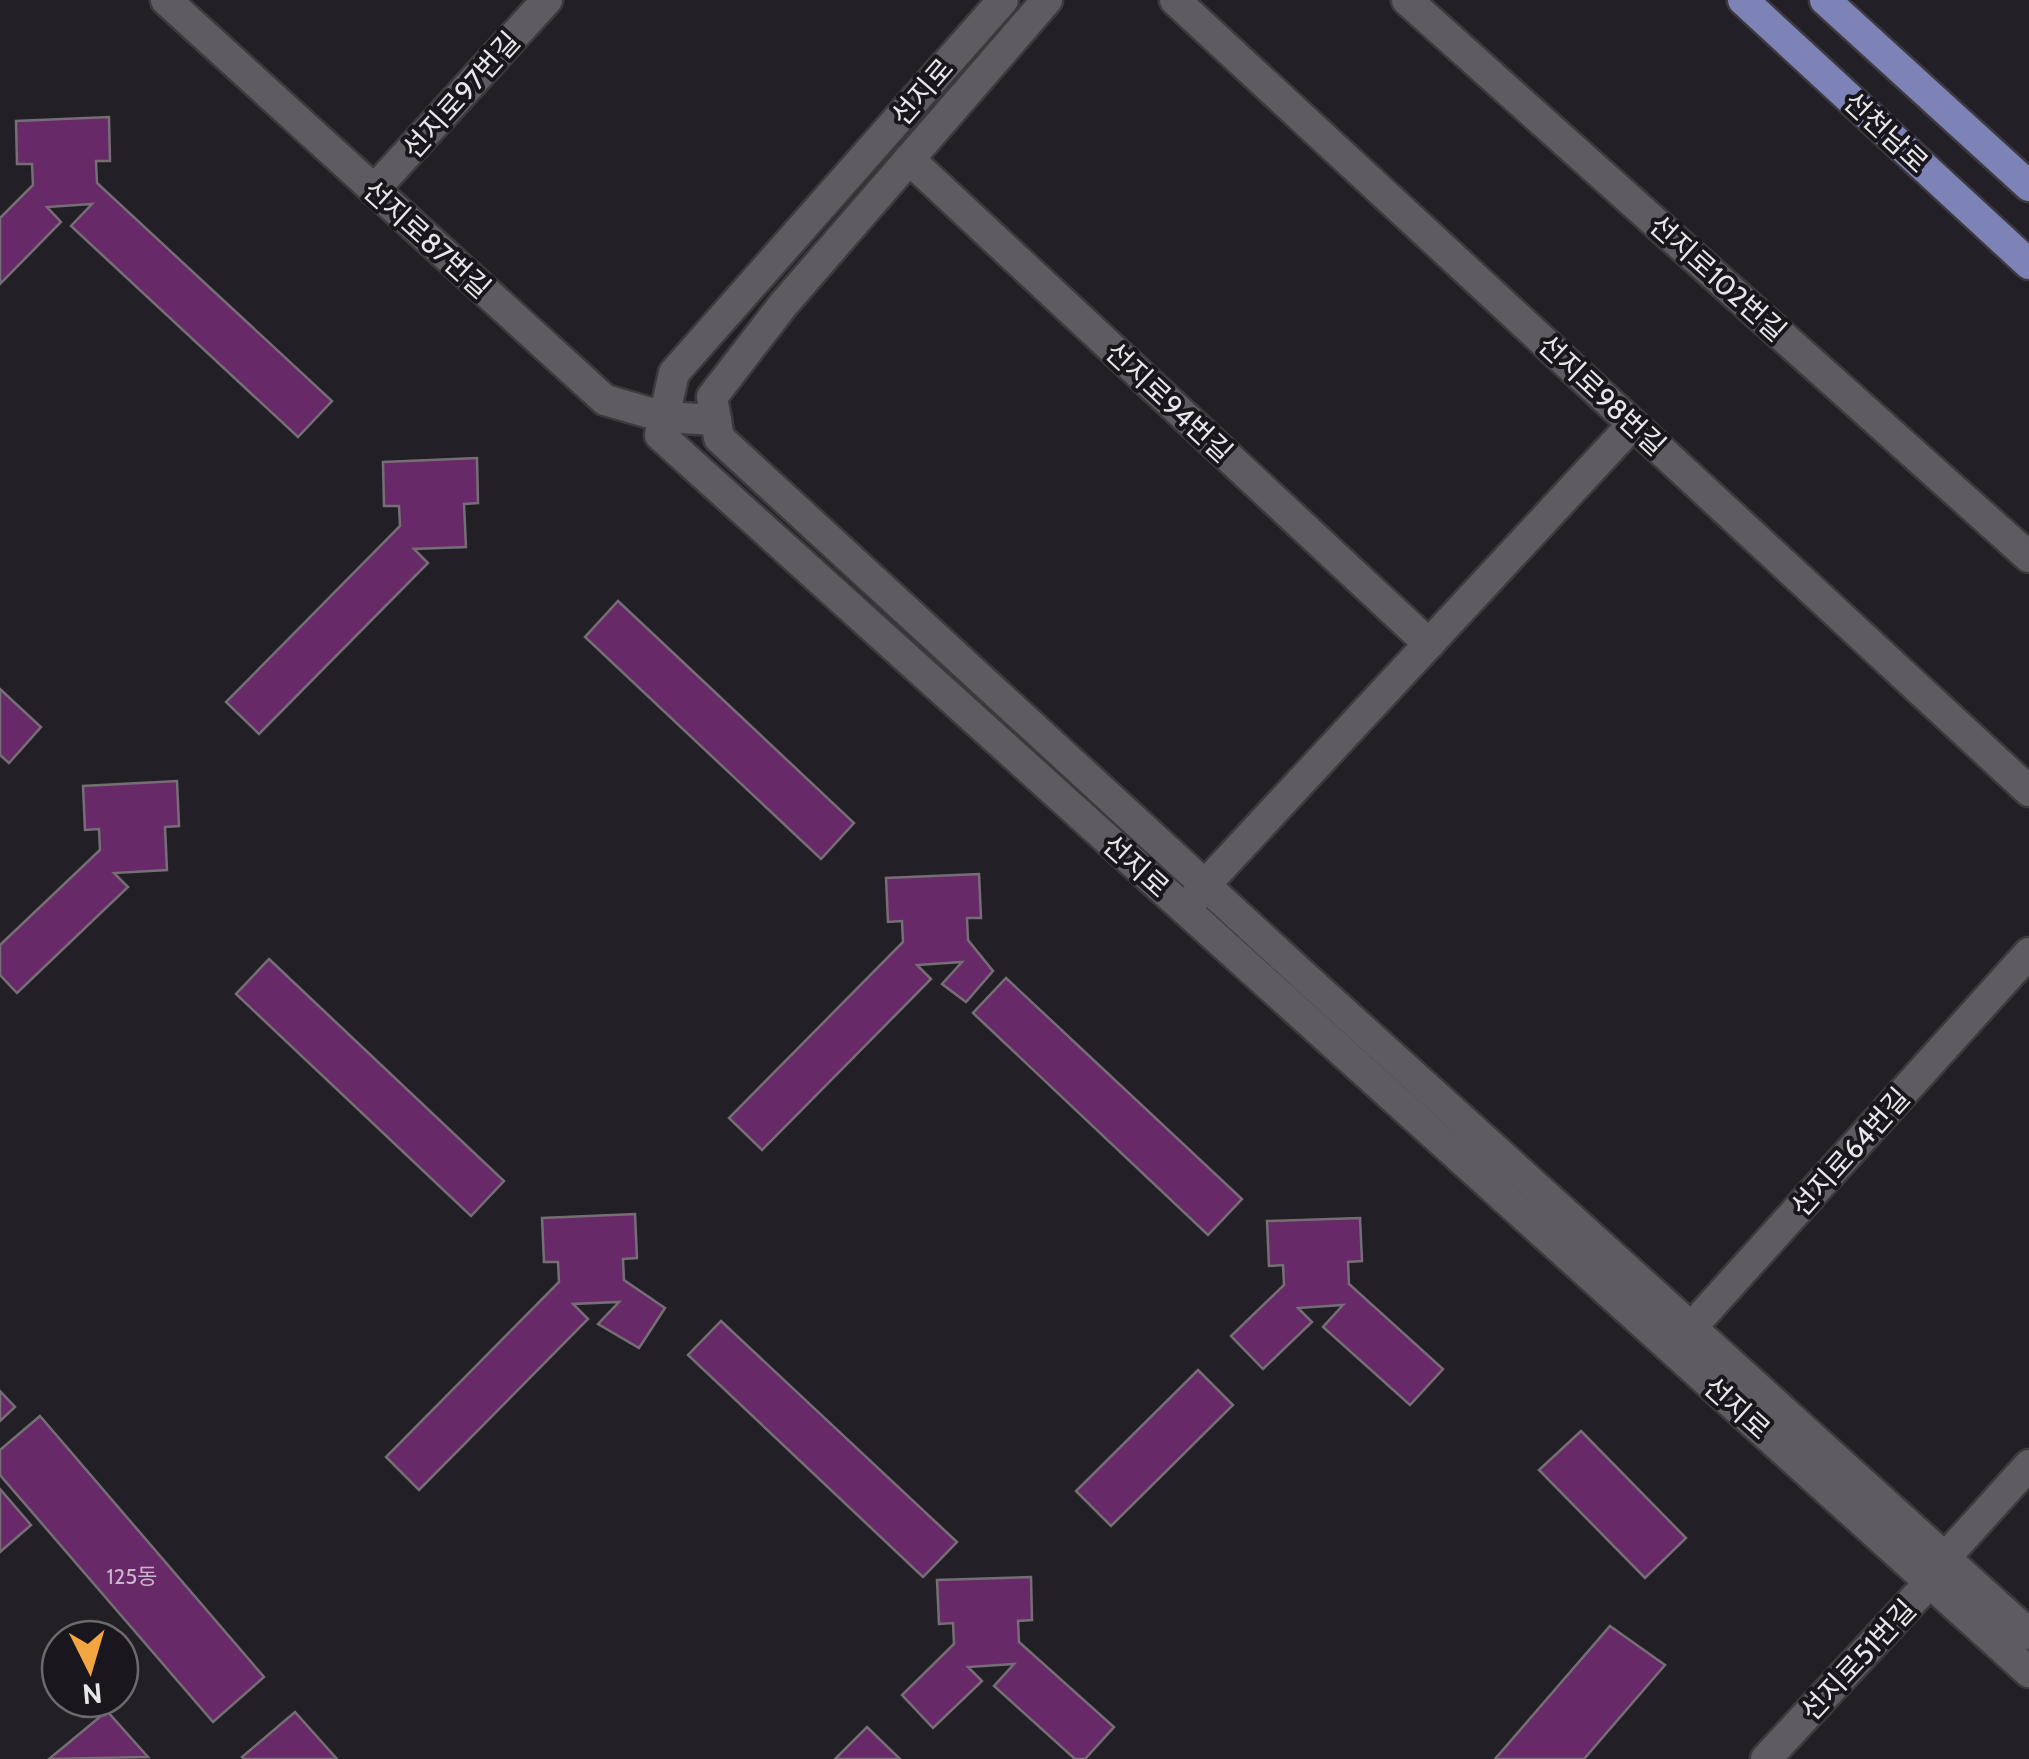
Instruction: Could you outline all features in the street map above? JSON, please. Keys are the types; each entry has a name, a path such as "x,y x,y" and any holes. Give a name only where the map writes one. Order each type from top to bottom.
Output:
{"main road":[{"name":"선천남로","path":"1742,0 2029,264"},
{"name":"선천남로","path":"1825,0 2029,186"}],"street":[{"name":"선지로87번길","path":"166,0 605,400 664,417 716,420"},
{"name":"선지로97번길","path":"374,190 547,0"},
{"name":"선지로","path":"1003,0 674,373 660,435 1186,910 1683,1340 1938,1570 2029,1672"},
{"name":"선지로","path":"1048,0 782,305 712,397 718,438 1205,885 1683,1340"},
{"name":"선지로98번길","path":"1175,0 2029,791"},
{"name":"선지로102번길","path":"1408,0 2029,557"},
{"name":"선지로94번길","path":"909,160 1428,644"},
{"path":"1186,910 1633,424"},
{"name":"선지로64번길","path":"1683,1340 2029,954"},
{"name":"선지로51번길","path":"1766,1759 2029,1465"},
{"name":"선지로","path":"1938,1570 2029,1634"}],"building":[{"path":"109,117 110,161 96,161 97,183 332,401 298,437 71,226 92,204 47,207 61,222 0,284 0,218 33,185 32,164 17,164 16,121"},
{"path":"477,458 478,503 464,504 466,547 414,549 428,563 259,734 226,702 400,526 399,506 384,506 383,462"},
{"path":"618,601 854,823 821,859 585,637"},
{"path":"0,689 41,727 9,763 0,755"},
{"path":"177,781 179,826 165,827 167,870 114,873 128,887 17,993 0,975 0,945 100,850 99,829 85,830 83,786"},
{"path":"979,874 981,918 967,918 968,940 993,971 966,1002 942,984 962,962 917,965 931,979 762,1150 729,1118 903,942 902,921 888,922 886,878"},
{"path":"269,959 504,1181 471,1216 236,994"},
{"path":"1006,978 1242,1199 1208,1235 973,1013"},
{"path":"635,1214 637,1258 623,1259 624,1280 665,1308 639,1348 598,1324 619,1302 573,1304 588,1319 419,1490 386,1457 559,1282 558,1262 544,1262 542,1218"},
{"path":"1360,1218 1362,1261 1348,1262 1349,1284 1443,1369 1410,1405 1323,1327 1343,1305 1298,1308 1312,1322 1263,1369 1231,1336 1284,1285 1283,1265 1269,1266 1267,1221"},
{"path":"721,1321 957,1542 923,1577 688,1355"},
{"path":"1198,1370 1233,1405 1111,1526 1076,1491"},
{"path":"0,1391 15,1407 0,1421"},
{"path":"40,1416 264,1677 213,1722 140,1637 140,1619 124,1619 0,1475 0,1450"},
{"path":"1581,1431 1686,1538 1645,1578 1539,1470"},
{"path":"0,1489 31,1525 0,1552"},
{"path":"1031,1577 1032,1620 1018,1621 1019,1642 1114,1727 1085,1759 1075,1759 994,1686 1014,1664 968,1667 982,1681 933,1728 902,1695 954,1644 953,1623 939,1624 937,1580"},
{"path":"1610,1626 1665,1665 1584,1759 1495,1759"},
{"path":"295,1712 337,1759 242,1757"},
{"path":"97,1719 114,1719 148,1757 49,1759"},
{"path":"867,1727 900,1759 835,1759"}]}
